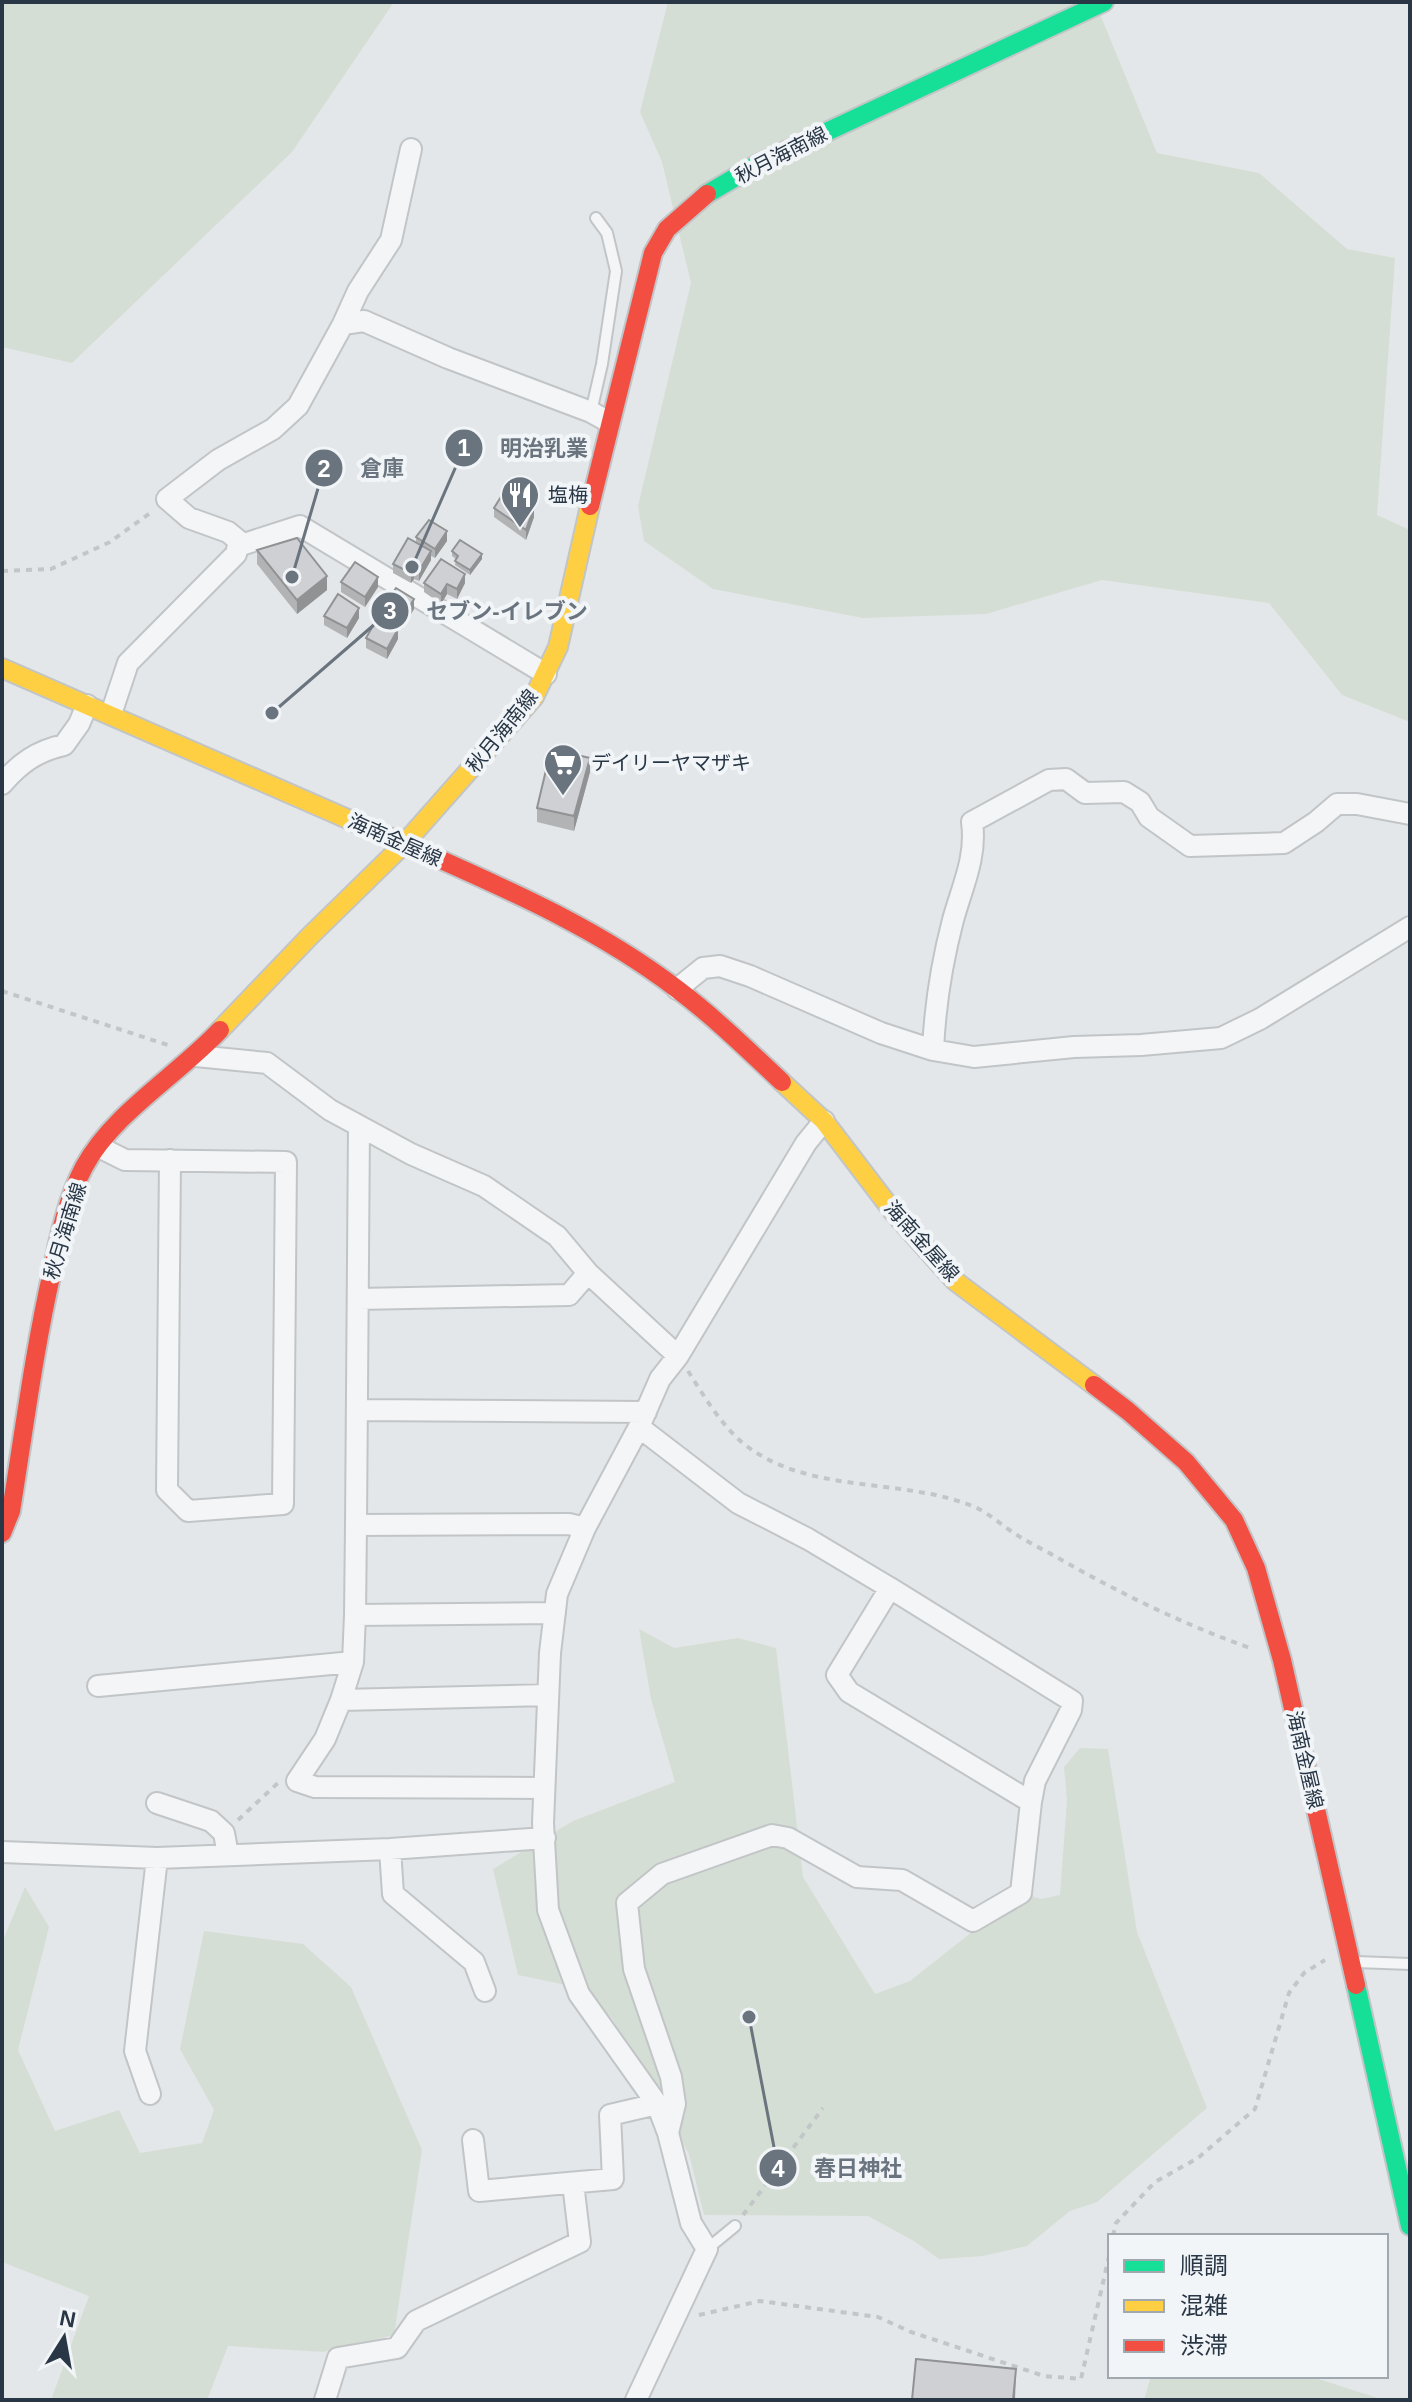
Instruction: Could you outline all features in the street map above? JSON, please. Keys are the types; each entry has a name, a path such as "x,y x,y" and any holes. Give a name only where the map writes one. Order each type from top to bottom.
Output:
{"main road":[{"name":"秋月海南線","path":"2,1533 11,1511 41,1320 61,1230 84,1167 117,1123 196,1056 309,937 404,844 534,697 546,674 558,647 600,417 653,253 667,229 701,198 758,164 1104,2"},
{"name":"海南金屋線","path":"2,668 532,900 608,942 677,989 824,1121 895,1214 955,1281 1128,1411 1186,1462 1234,1520 1256,1568 1282,1660 1410,2226"}],"street":[{"path":"111,714 128,663 236,554 239,541 228,532 189,518 167,499 218,460 273,429 298,406 358,291 391,240 411,149"},
{"path":"343,324 364,321 448,358 600,417"},
{"path":"238,546 300,526 546,674"},
{"path":"2,784 14,770 41,750 64,745 79,724 87,705"},
{"path":"933,1050 935,1012 942,974 975,842 972,822 1049,780 1066,779 1085,793 1124,792 1140,802 1149,817 1190,846 1284,843 1337,804 1357,804 1410,814"},
{"path":"677,989 703,968 720,966 881,1033 933,1050 974,1057 1221,1038 1260,1019 1410,927"},
{"path":"196,1056 267,1063 330,1110 411,1154 484,1186 557,1236 588,1273 678,1356"},
{"path":"636,2400 707,2249 691,2223 668,2133 657,2104 579,1994 548,1910 543,1788 557,1594 585,1528 660,1379 678,1356 806,1143 824,1121"},
{"path":"359,1126 353,1662 325,1739 297,1781 315,1787 543,1788"},
{"path":"99,1147 125,1160 170,1160 286,1162 283,1504 188,1511 167,1490 170,1160"},
{"path":"358,1299 569,1295 588,1273"},
{"path":"357,1410 642,1419 738,1503 808,1539 1072,1701 1071,1710 1035,1781 1021,1893 973,1921 902,1880 857,1877 788,1838 772,1835 662,1874 627,1903 634,1969 671,2077 675,2104 668,2133"},
{"path":"356,1525 569,1524 585,1528"},
{"path":"890,1588 837,1675 849,1692 1031,1802"},
{"path":"355,1615 555,1613"},
{"path":"98,1686 353,1662"},
{"path":"341,1700 548,1695"},
{"path":"157,1803 211,1821 224,1833 228,1855"},
{"path":"2,1852 157,1858 390,1849 545,1838"},
{"path":"390,1849 393,1894 474,1962 485,1991"},
{"path":"150,2094 135,2051 157,1858"},
{"path":"473,2140 479,2191 613,2179 610,2115 657,2104"},
{"path":"325,2400 338,2358 397,2348 416,2321 580,2242 573,2183"}],"lane":[{"path":"596,218 607,233 616,271 602,364 600,417"},
{"path":"1350,1962 1410,1964"},
{"path":"707,2249 735,2226"}],"path":[{"path":"2,571 51,569 110,542 167,499"},
{"path":"2,991 148,1036 196,1056"},
{"path":"678,1356 715,1411 744,1444 791,1470 940,1495 979,1509 1072,1566 1215,1636 1282,1660"},
{"path":"224,1833 279,1782 297,1781"},
{"path":"1113,2234 1116,2223 1155,2182 1198,2158 1255,2109 1289,1993 1304,1973 1322,1960 1350,1962"},
{"path":"735,2226 823,2108"},
{"path":"674,2321 760,2301 878,2317 911,2332 1044,2376 1081,2379 1108,2261"}],"shaded area":[{"path":"2,2 394,2 292,152 72,363 2,347"},
{"path":"668,2 1095,2 1157,153 1259,173 1347,249 1395,258 1377,515 1410,530 1410,722 1342,695 1269,603 1102,580 986,614 863,618 713,589 644,541 638,506 691,283 662,162 640,112"},
{"path":"639,1629 674,1648 738,1638 776,1648 803,1877 875,1994 910,1981 1021,1893 1041,1899 1060,1895 1067,1800 1064,1767 1080,1748 1108,1749 1137,1932 1207,2108 1097,2202 1070,2211 1027,2246 983,2256 939,2259 914,2241 868,2216 704,2215 689,2154 612,2018 576,1987 518,1975 493,1869 573,1821 675,1782 651,1699"},
{"path":"25,1887 49,1927 18,2050 55,2131 119,2110 140,2153 202,2143 214,2110 180,2049 204,1931 303,1944 351,1987 422,2150 394,2335 323,2352 228,2346 207,2400 51,2400 89,2296 2,2262 2,1943"},
{"path":"1150,2378 1315,2378 1384,2400 1144,2400"}],"building":[{"path":"504,492 534,507 526,530 494,508"},
{"path":"429,520 447,531 435,549 416,537"},
{"path":"297,538 327,576 297,600 257,550"},
{"path":"408,538 431,551 419,571 414,569 411,573 393,564"},
{"path":"460,540 482,554 470,570 455,561 458,556 452,551"},
{"path":"441,559 465,574 457,589 447,584 441,594 424,583"},
{"path":"355,562 378,577 365,597 341,582"},
{"path":"396,588 414,599 402,619 383,607"},
{"path":"338,594 359,608 347,628 324,616"},
{"path":"378,617 398,629 387,649 366,638"},
{"name":"デイリーヤマザキ","path":"551,749 590,758 574,816 537,808"},
{"path":"916,2359 1016,2369 1013,2400 912,2400"}],"traffic: fast":[{"path":"707,194 758,164 1104,2"},
{"path":"1356,1985 1410,2226"}],"traffic: slow":[{"path":"220,1030 404,844 534,697 558,647 590,506"},
{"path":"2,668 430,855"},
{"path":"782,1082 824,1121 895,1214 955,1281 1094,1385"}],"traffic: jam":[{"path":"590,506 653,253 667,229 707,194"},
{"path":"430,855 588,931 648,968 731,1034 782,1082"},
{"path":"2,1533 11,1511 35,1361 58,1245 78,1179 96,1147 112,1129 220,1030"},
{"path":"1094,1385 1186,1462 1234,1520 1256,1568 1282,1660 1356,1985"}],"place":[{"name":"塩梅","path":"520,529"},
{"name":"明治乳業","path":"412,567"},
{"name":"倉庫","path":"292,577"},
{"name":"セブン-イレブン","path":"272,713"},
{"name":"デイリーヤマザキ","path":"563,797"},
{"name":"春日神社","path":"749,2017"}]}
